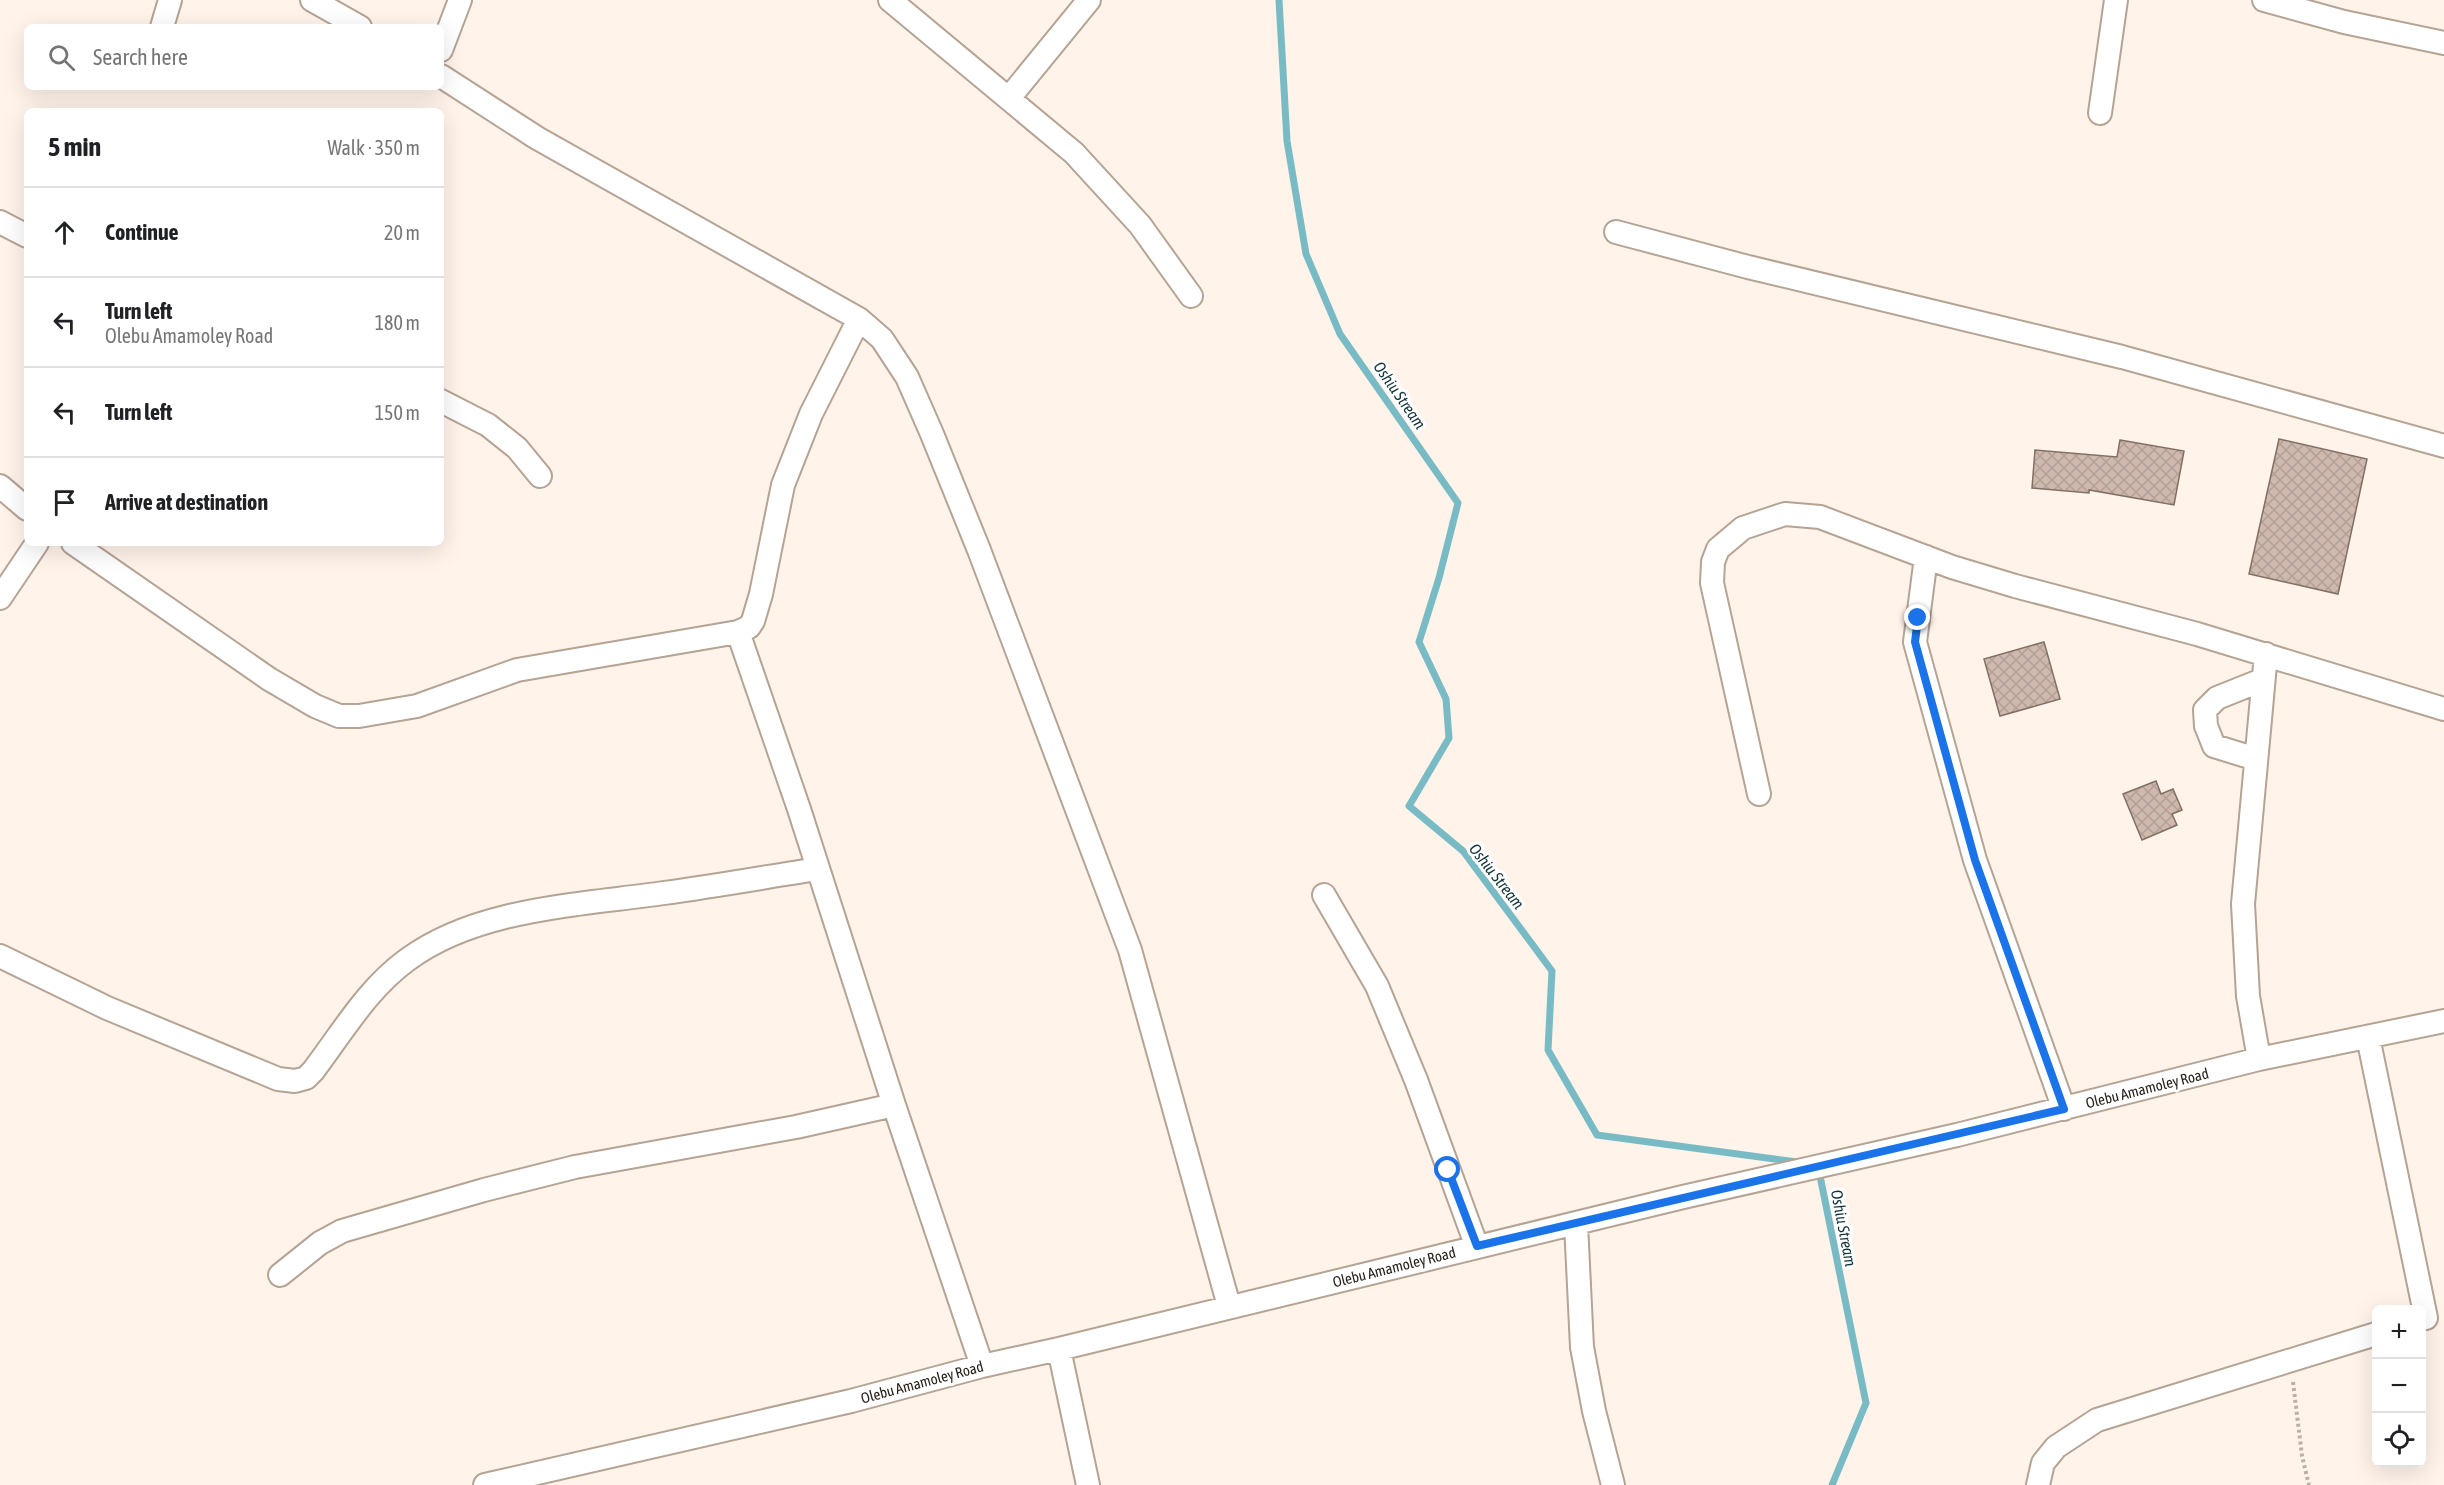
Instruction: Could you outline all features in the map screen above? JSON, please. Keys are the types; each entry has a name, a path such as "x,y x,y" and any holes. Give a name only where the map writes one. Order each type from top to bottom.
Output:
{"street":[{"path":"163,24 170,0"},
{"path":"312,0 355,24"},
{"path":"444,42 460,0"},
{"path":"890,0 1074,153 1140,225 1191,296"},
{"path":"1009,98 1089,0"},
{"path":"2100,113 2116,0"},
{"path":"2264,0 2344,22 2444,43"},
{"path":"444,78 537,138 859,319 882,339 908,377 979,550 1130,950 1229,1306"},
{"path":"0,222 24,234"},
{"path":"1616,232 1748,267 2122,357 2444,446"},
{"path":"77,546 269,679 315,706 339,716 368,714 417,705 517,670 738,632 749,627 753,621 761,594 783,485 811,414 859,319"},
{"path":"444,403 488,425 517,448 540,476"},
{"path":"0,486 24,506"},
{"path":"1759,794 1712,583 1713,562 1718,549 1743,528 1785,514 1820,517 1926,557 2015,586 2266,654 2444,710"},
{"path":"0,598 35,546"},
{"path":"1926,557 1915,642 1975,860 2064,1109"},
{"path":"738,632 982,1366"},
{"path":"2259,1059 2248,996 2243,904 2266,654"},
{"path":"2256,759 2214,746 2206,726 2205,710 2217,698 2262,680"},
{"path":"0,956 107,1008 208,1052 278,1080 295,1081 306,1078 314,1071 350,1018 380,985 405,962 436,940 508,916 817,869"},
{"path":"1324,896 1377,986 1416,1080 1477,1246"},
{"name":"Olebu Amamoley Road","path":"485,1485 851,1401 982,1366 1229,1306 2064,1109 2259,1059 2444,1021"},
{"path":"2368,1037 2430,1316"},
{"path":"280,1275 320,1243 342,1231 473,1193 575,1167 785,1129 894,1105"},
{"path":"1576,1224 1582,1347 1594,1412 1613,1485"},
{"path":"2038,1485 2043,1463 2056,1447 2097,1420 2372,1335"},
{"path":"1059,1349 1088,1485"}],"path":[{"path":"2291,1360 2301,1445 2309,1485"}],"building":[{"path":"2279,439 2367,459 2338,594 2249,574"},
{"path":"2120,440 2184,451 2174,505 2089,490 2089,493 2032,488 2035,450 2117,457"},
{"path":"2044,642 2060,699 2000,716 1984,659"},
{"path":"2156,781 2161,794 2173,789 2182,810 2172,814 2177,825 2142,840 2123,794"}],"waterway":[{"name":"Oshiu Stream","path":"1279,0 1287,141 1306,254 1340,334 1458,503 1439,578 1419,642 1446,699 1449,738 1409,806 1463,851 1552,971 1548,1050 1597,1135 1797,1162"},
{"name":"Oshiu Stream","path":"1819,1171 1866,1403 1832,1485"}],"route":[{"path":"1448,1170 1477,1246 2064,1109 1975,860 1915,642 1918,618"}]}
